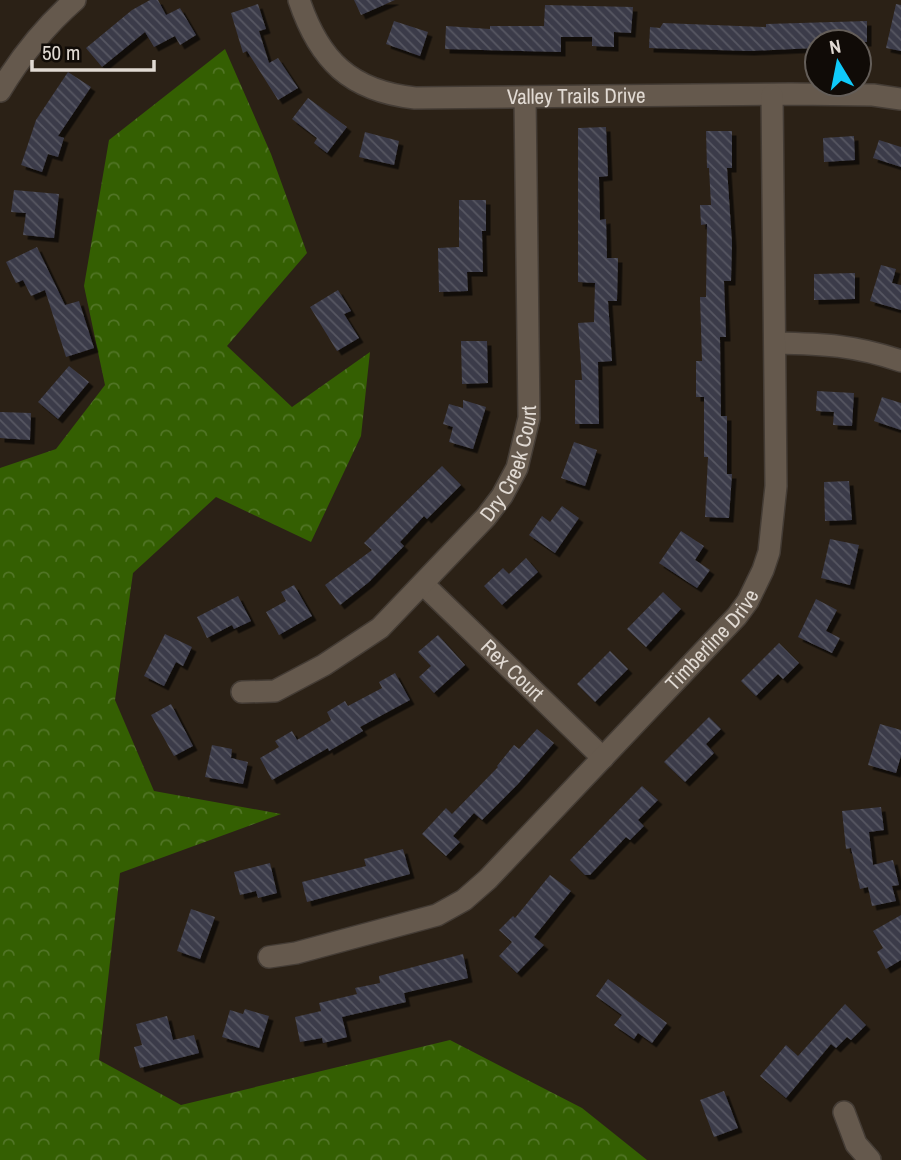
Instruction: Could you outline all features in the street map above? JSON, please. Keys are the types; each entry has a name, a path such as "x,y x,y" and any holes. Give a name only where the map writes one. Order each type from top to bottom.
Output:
{"street":[{"path":"0,91 38,35 75,0"},
{"name":"Valley Trails Drive","path":"299,0 318,44 338,68 366,86 398,96 873,95 901,99"},
{"name":"Timberline Drive","path":"269,957 296,953 437,915 464,900 488,879 603,758 748,601 763,570 773,534 776,486 772,95"},
{"name":"Dry Creek Court","path":"242,692 275,691 324,665 373,633 486,517 502,496 517,468 529,418 525,97"},
{"path":"775,343 833,344 869,350 901,362"},
{"name":"Rex Court","path":"423,584 603,758"},
{"path":"844,1112 856,1143 870,1160"}],"green space":[{"path":"225,49 271,154 307,253 227,346 292,407 370,352 361,436 311,542 216,497 133,573 115,700 154,791 281,814 120,873 99,1060 181,1105 450,1040 582,1108 647,1160 0,1160 0,468 56,449 105,385 84,286 109,140"}],"building":[{"path":"150,0 158,0 166,15 180,8 196,35 180,45 175,36 154,47 145,32 102,67 86,48 132,10"},
{"path":"354,0 395,0 361,15"},
{"path":"258,4 266,29 259,31 269,63 278,58 298,88 278,100 247,51 243,53 231,13"},
{"path":"896,4 901,5 901,51 886,48"},
{"path":"545,5 633,7 631,33 614,32 614,47 592,46 592,37 561,37 561,52 445,49 446,26 490,29 490,26 544,26"},
{"path":"394,21 428,32 420,56 386,44"},
{"path":"867,21 867,28 803,28 803,49 750,51 649,48 650,27 660,28 663,23 766,27 766,24"},
{"path":"68,72 91,87 58,136 64,138 58,157 48,154 42,172 21,165 36,120"},
{"path":"308,98 347,127 327,153 314,143 317,138 292,119"},
{"path":"606,127 608,176 599,177 600,220 606,219 607,258 618,258 617,301 608,301 612,361 598,362 599,424 575,424 575,380 582,380 578,323 594,322 595,283 578,282 578,128"},
{"path":"706,131 732,131 732,168 727,168 732,243 731,281 724,281 726,337 720,337 721,416 727,416 727,474 732,474 729,518 705,517 708,457 704,457 704,397 696,397 696,361 702,361 700,297 706,297 707,224 701,225 700,205 711,205"},
{"path":"365,132 399,141 394,165 359,157"},
{"path":"854,136 855,160 824,162 823,138"},
{"path":"879,140 901,147 901,167 873,158"},
{"path":"14,190 59,194 54,238 23,235 26,213 11,212"},
{"path":"459,200 486,200 486,231 482,231 483,272 467,272 468,291 439,292 438,248 459,247"},
{"path":"37,247 65,305 79,301 94,348 66,357 45,290 31,296 23,280 16,283 6,262"},
{"path":"881,265 896,269 892,283 901,285 901,310 870,301"},
{"path":"855,273 855,299 814,300 814,274"},
{"path":"338,290 351,311 344,314 359,338 337,351 310,307"},
{"path":"461,341 487,341 488,383 462,384"},
{"path":"69,366 89,382 58,419 38,402"},
{"path":"817,391 854,393 852,426 833,425 834,412 816,411"},
{"path":"882,397 901,403 901,430 874,421"},
{"path":"463,400 486,407 473,449 449,442 453,427 443,424 449,404 463,408"},
{"path":"0,412 31,413 30,440 0,438"},
{"path":"574,442 597,450 585,486 561,478"},
{"path":"442,466 461,485 427,519 424,516 400,542 404,546 369,582 340,605 325,585 372,550 364,543"},
{"path":"849,481 852,520 825,521 824,482"},
{"path":"562,506 579,518 555,553 529,535 542,516 550,522"},
{"path":"681,531 704,546 695,560 710,570 697,588 659,563"},
{"path":"830,539 859,545 850,585 821,578"},
{"path":"526,558 538,572 502,605 484,586 503,568 509,574"},
{"path":"294,585 312,616 279,635 266,612 286,601 281,592"},
{"path":"663,592 681,609 646,647 627,629"},
{"path":"238,596 251,621 234,629 232,625 207,638 197,617"},
{"path":"816,599 837,610 826,631 840,638 832,653 798,637"},
{"path":"165,634 192,647 183,666 176,662 164,686 144,676"},
{"path":"438,635 465,665 434,693 419,677 431,666 418,652"},
{"path":"779,643 799,663 783,679 778,674 756,696 741,681"},
{"path":"610,651 628,669 595,702 577,684"},
{"path":"395,673 410,700 360,727 363,731 329,751 328,748 272,780 260,758 279,747 275,741 292,731 297,740 331,720 327,712 345,701 348,706 382,688 379,682"},
{"path":"171,704 193,746 174,756 151,715"},
{"path":"709,717 721,729 706,744 714,753 685,782 664,762"},
{"path":"880,724 901,730 901,756 896,773 868,765"},
{"path":"537,729 554,743 482,820 474,813 453,836 460,842 446,856 422,834 446,808 452,814 498,767 514,745 519,749"},
{"path":"212,745 232,749 231,758 248,762 243,784 205,777"},
{"path":"642,786 658,800 638,820 644,826 630,840 626,837 590,875 585,875 570,860"},
{"path":"881,807 884,830 869,832 873,865 893,860 899,885 892,886 896,901 872,906 868,887 860,889 851,848 846,849 842,811"},
{"path":"403,849 410,874 307,902 302,882 366,866 364,859"},
{"path":"270,863 277,893 258,898 256,891 240,895 234,872"},
{"path":"550,875 571,891 534,937 544,945 517,973 499,956 512,942 499,930 513,916 515,918"},
{"path":"191,909 215,917 200,959 177,951"},
{"path":"901,915 901,960 886,969 877,952 883,948 873,931"},
{"path":"463,954 468,978 404,993 406,1002 342,1017 347,1037 323,1043 322,1038 300,1042 295,1017 321,1011 319,1003 357,994 355,988 380,983 379,976"},
{"path":"608,979 667,1023 652,1043 638,1033 634,1039 614,1025 622,1015 596,996"},
{"path":"845,1004 866,1025 851,1040 847,1037 836,1048 831,1044 786,1098 760,1076 786,1045 798,1056"},
{"path":"245,1009 269,1016 259,1048 222,1037 230,1010 243,1014"},
{"path":"167,1016 173,1040 194,1035 199,1053 140,1068 134,1047 142,1045 136,1024"},
{"path":"724,1091 738,1128 714,1137 700,1100"}]}
